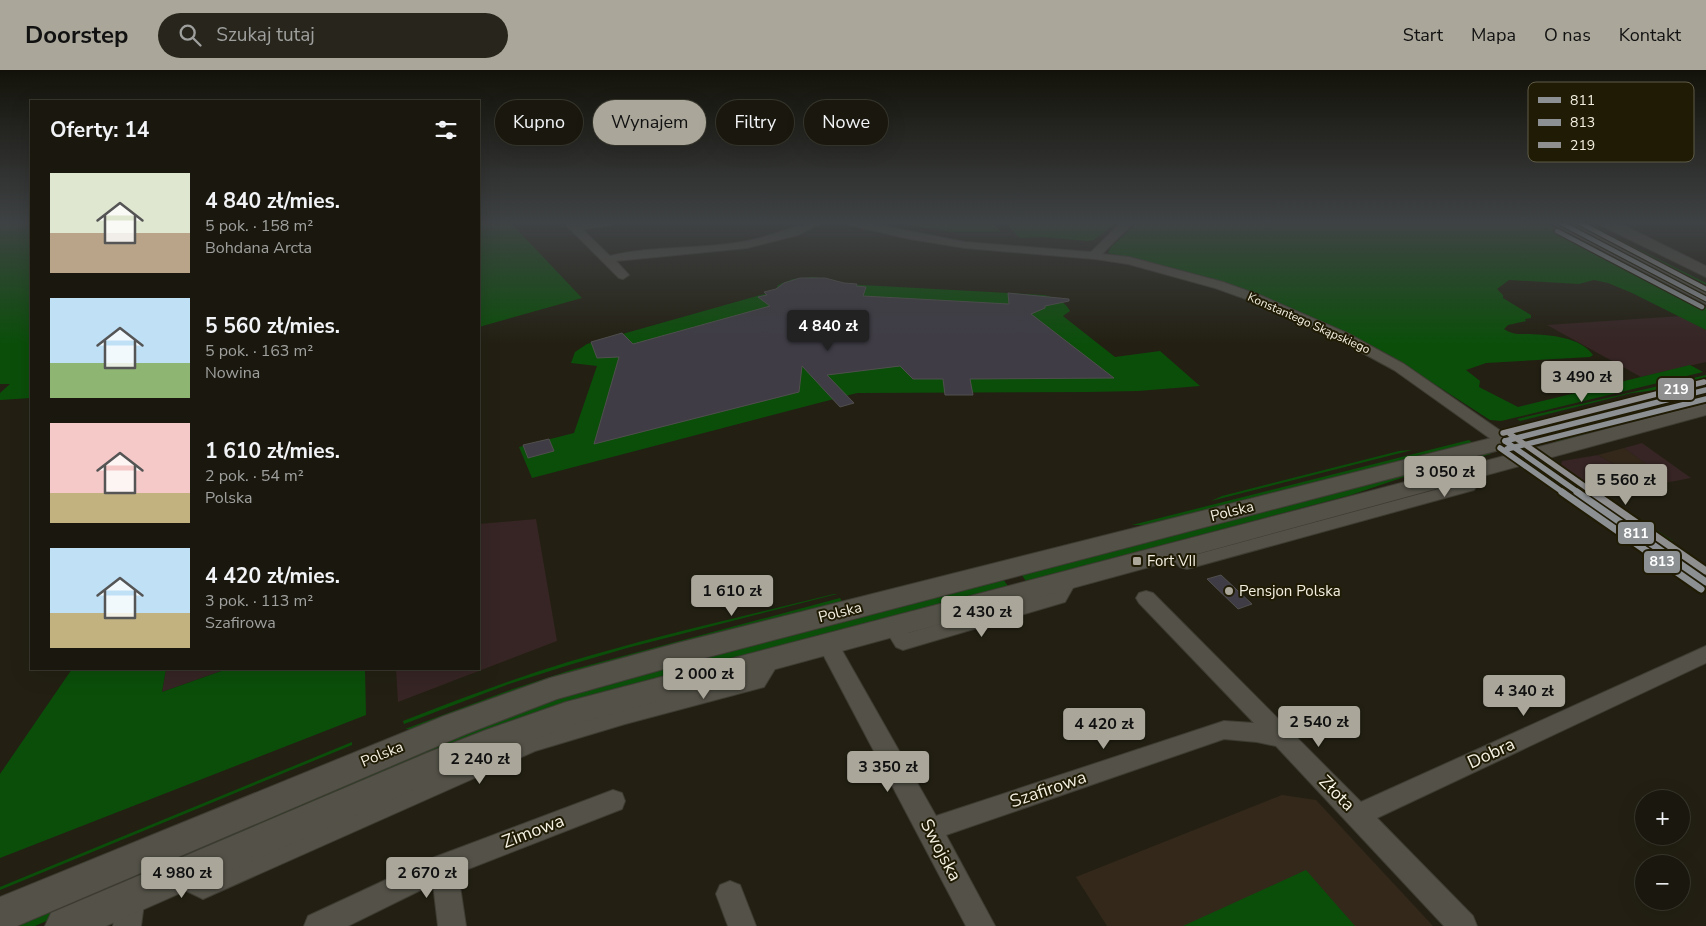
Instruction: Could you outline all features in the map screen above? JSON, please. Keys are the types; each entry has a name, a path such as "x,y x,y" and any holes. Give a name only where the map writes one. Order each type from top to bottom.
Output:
{"street":[{"path":"610,263 622,275"},
{"name":"Konstantego Skąpskiego","path":"1136,263 1219,285 1305,319 1370,350 1398,367 1706,582"},
{"path":"1638,263 1706,298"},
{"path":"1656,263 1706,288"},
{"path":"1672,263 1706,280"},
{"name":"Polska","path":"64,926 439,763 534,725 628,697 1068,579 1180,557 1464,480 1516,449 1706,390"},
{"name":"Polska","path":"0,915 381,755 550,690 678,654 1516,449 1706,409"},
{"name":"Złota","path":"1146,598 1358,815 1463,926"},
{"name":"Swojska","path":"828,643 981,926"},
{"name":"Dobra","path":"1358,815 1706,654"},
{"name":"Szafirowa","path":"930,829 1224,730 1257,732 1282,738"},
{"name":"Zimowa","path":"318,926 444,866 613,801"},
{"path":"444,866 452,926"},
{"path":"730,894 742,926"},
{"path":"127,926 131,896"}],"shaded area":[{"path":"1681,316 1706,330 1706,362 1641,377 1547,325"},
{"path":"1642,443 1691,478 1670,482 1624,448"},
{"path":"1624,448 1670,482 1651,485 1598,455"},
{"path":"1598,455 1651,485 1603,493 1561,465 1562,461"},
{"path":"536,519 557,641 398,702 396,670 480,670 480,524"},
{"path":"166,670 224,670 162,692"},
{"path":"1282,795 1316,800 1433,926 1107,926 1076,877"}],"green space":[{"path":"0,263 30,263 30,398 0,400 0,393 10,384 0,384"},
{"path":"480,263 549,263 582,298 480,327"},
{"path":"1149,263 1621,263 1706,308 1706,330 1608,283 1594,280 1579,284 1509,280 1497,289 1503,295 1503,298 1531,315 1531,318 1508,325 1504,329 1517,334 1547,335 1564,338 1581,344 1593,355 1590,357 1486,363 1466,370 1480,381 1479,387 1518,407 1690,365 1703,372 1501,421 1490,420 1391,356 1355,337 1262,296 1183,271"},
{"path":"1662,263 1666,263 1706,283 1706,285"},
{"path":"813,277 834,280 844,284 1048,296 1065,304 1070,311 1063,316 1115,357 1160,351 1200,386 1138,391 857,393 532,478 519,447 574,433 597,366 571,363 575,352 587,344 775,291 778,285 793,279"},
{"path":"1706,375 1706,377 1672,388 1632,393 1520,421 1517,419"},
{"path":"1706,396 1706,403 1557,442 1553,440 1640,418"},
{"path":"1469,440 1473,443 1147,525 1132,525"},
{"path":"1412,450 1211,501 1222,496 1399,451"},
{"path":"1488,453 1491,454 1404,477 1351,495 1026,581 1021,574"},
{"path":"1610,499 1673,541 1667,542 1605,500"},
{"path":"1002,578 1008,586 124,887 35,926 2,926 326,787 572,692"},
{"path":"837,594 627,648 569,665 509,684 404,724 403,721 568,662 667,635"},
{"path":"840,598 843,603 414,729 405,729 513,689 571,670"},
{"path":"71,670 166,670 162,692 224,670 365,670 366,715 0,858 0,774"},
{"path":"352,742 352,745 0,890 0,887"},
{"path":"1306,870 1355,926 1183,926"}],"building":[{"path":"800,278 825,278 857,284 856,286 866,287 863,296 1009,304 1008,293 1069,299 1069,301 1045,306 1045,308 1031,314 1114,378 970,379 973,395 945,395 943,379 913,379 900,366 827,375 854,403 840,407 802,366 799,392 594,444 619,357 597,358 591,342 622,333 633,344 770,306 758,297 767,295 764,292 776,289 784,283"},
{"path":"549,439 554,451 528,458 523,445"},
{"name":"Pensjon Polska","path":"1221,575 1252,604 1238,609 1207,579"}],"transit line":[{"name":"813","path":"1618,263 1702,307"},
{"name":"811","path":"1637,263 1706,299"},
{"name":"219","path":"1656,263 1706,289"},
{"name":"219","path":"1503,433 1704,382"},
{"name":"811","path":"1505,441 1706,390"},
{"name":"813","path":"1507,449 1706,399"},
{"name":"219","path":"1510,434 1706,571"},
{"name":"811","path":"1505,441 1706,582"},
{"name":"813","path":"1500,448 1701,589"}],"place":[{"name":"Fort VII","path":"1137,561"},
{"name":"Pensjon Polska","path":"1229,591"}]}
